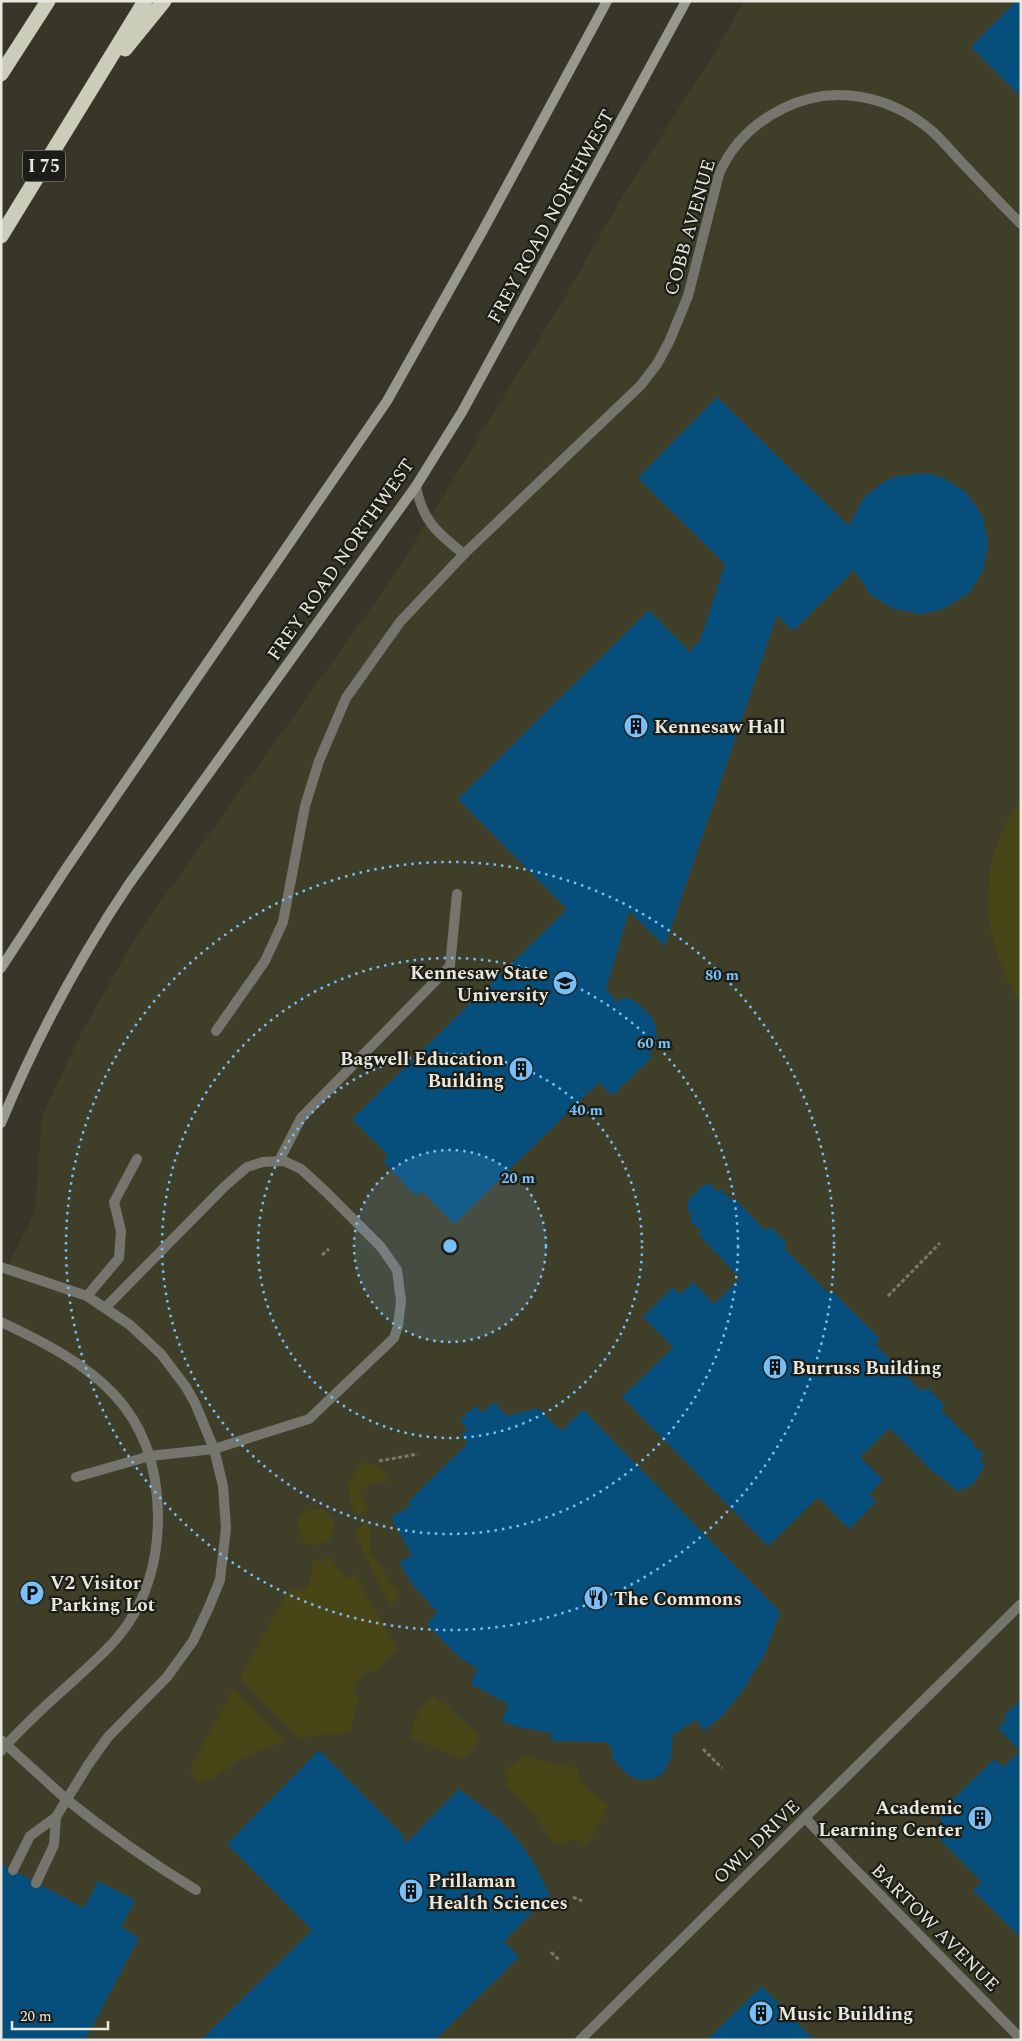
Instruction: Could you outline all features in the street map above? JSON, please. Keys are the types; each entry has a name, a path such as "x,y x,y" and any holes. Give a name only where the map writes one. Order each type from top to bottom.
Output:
{"highway":[{"path":"1,74 48,1"},
{"name":"I 75","path":"1,236 145,1"},
{"path":"86,97 164,1"}],"main road":[{"path":"1,968 65,870 387,401 607,1"},
{"name":"FREY ROAD NORTHWEST","path":"1,1123 27,1062 96,933 129,884 416,486 462,412 686,1"}],"street":[{"name":"COBB AVENUE","path":"216,1031 265,960 283,922 305,806 319,761 346,698 400,622 464,554 641,385 656,364 670,342 688,296 719,174 725,161 744,136 772,114 790,105 825,95 860,96 894,106 932,131 1021,224"},
{"path":"416,486 420,504 428,522 464,554"},
{"path":"279,1161 301,1118 450,966 457,894"},
{"path":"87,1296 120,1258 121,1231 114,1202 137,1158"},
{"path":"76,1477 150,1456 214,1448 309,1419 394,1338 398,1326 401,1301 397,1270 381,1247 301,1170 279,1161 263,1162 247,1167 224,1187 105,1308"},
{"path":"1,1268 87,1296 130,1325 161,1354 174,1370 195,1403 214,1448 223,1486 226,1528 220,1580 193,1640 176,1666 158,1687 108,1738 66,1799 56,1818 54,1845 36,1883"},
{"path":"1,1322 71,1358 91,1373 126,1407 136,1422 150,1456 158,1499 158,1544 153,1568 138,1607 125,1628 107,1650 3,1745 105,1831 139,1855 196,1890"},
{"name":"OWL DRIVE","path":"580,2040 1021,1604"},
{"path":"13,1870 30,1836 56,1818"},
{"name":"BARTOW AVENUE","path":"805,1818 1021,2039"}],"path":[{"path":"888,1296 940,1243"},
{"path":"322,1255 329,1249"},
{"path":"379,1461 418,1454"},
{"path":"703,1749 722,1768"},
{"path":"573,1897 582,1901"},
{"path":"551,1952 560,1961"}],"shaded area":[{"name":"Kennesaw State University","path":"744,1 1021,1 1021,2040 1,2040 1,1279 35,1212 42,1116 82,1032 137,935 394,576 569,290 624,194 715,53"},
{"path":"1021,799 1021,1005 1007,979 997,953 990,927 988,901 989,875 995,850 1006,824"},
{"path":"369,1463 381,1469 388,1481 372,1483 360,1490 359,1493 369,1510 356,1516 349,1498 348,1485 360,1464"},
{"path":"316,1509 329,1514 334,1527 329,1540 316,1545 303,1540 298,1527 303,1514"},
{"path":"368,1521 370,1526 371,1555 397,1589 399,1595 391,1606 355,1533"},
{"path":"330,1557 346,1579 355,1574 366,1596 398,1648 373,1673 368,1669 358,1681 352,1695 360,1697 354,1711 351,1732 298,1738 240,1678 289,1589 305,1589 311,1579 312,1560 320,1561"},
{"path":"234,1689 285,1741 242,1758 212,1778 199,1781 191,1774 192,1764"},
{"path":"434,1695 479,1737 468,1757 456,1756 410,1738 418,1714"},
{"path":"522,1756 577,1768 577,1774 583,1785 609,1805 587,1844 575,1839 556,1845 524,1803 505,1785 508,1780 504,1773 505,1769 519,1761"}],"building":[{"path":"1016,1 1021,1 1021,97 971,47"},
{"name":"Kennesaw Hall","path":"717,397 849,526 864,497 885,481 898,476 927,473 944,478 966,492 983,517 988,544 983,571 969,593 943,609 922,614 894,609 871,595 854,570 793,631 777,615 665,946 629,911 606,989 618,1002 623,997 636,1002 654,1021 657,1037 656,1044 649,1055 652,1057 612,1096 599,1082 454,1224 422,1191 416,1196 383,1161 388,1155 352,1119 567,909 458,799 649,610 691,653 696,642 699,644 725,564 638,478"},
{"name":"Burruss Building","path":"710,1183 718,1192 721,1189 732,1201 734,1198 766,1231 770,1226 787,1244 784,1248 829,1294 832,1291 880,1339 875,1344 922,1392 927,1387 945,1406 941,1410 984,1455 979,1460 985,1465 974,1483 957,1491 936,1475 890,1428 860,1457 883,1480 869,1494 876,1502 849,1529 818,1497 768,1546 622,1397 673,1347 643,1317 673,1287 680,1294 693,1282 714,1304 740,1278 698,1234 701,1231 689,1219 693,1216 687,1209 689,1199 702,1186"},
{"name":"The Commons","path":"494,1402 507,1416 538,1408 561,1431 583,1410 780,1612 765,1654 741,1693 723,1715 704,1731 696,1720 673,1735 671,1758 662,1774 653,1779 640,1780 627,1774 611,1757 614,1753 607,1742 551,1741 551,1733 514,1726 502,1721 508,1704 471,1684 477,1668 463,1660 427,1624 437,1612 413,1585 399,1562 412,1555 391,1517 411,1506 408,1502 468,1443 461,1435 467,1428 460,1420 475,1406 482,1413"},
{"name":"Academic Learning Center","path":"1021,1699 1021,1938 973,1890 982,1882 932,1831 942,1821 937,1815 994,1759 1003,1767 1020,1751 998,1728 1007,1719 1004,1716"},
{"name":"Prillaman Health Sciences","path":"319,1750 404,1836 402,1839 406,1843 459,1789 501,1821 517,1839 532,1860 550,1895 504,1941 519,1957 435,2040 201,2040 312,1930 227,1844"},
{"path":"1,1864 84,1908 98,1881 135,1900 121,1927 139,1938 85,2040 1,2040"},
{"name":"Music Building","path":"762,1986 814,2040 707,2040"}],"place":[{"name":"Kennesaw Hall","path":"636,726"},
{"name":"Kennesaw State University","path":"565,983"},
{"name":"Bagwell Education Building","path":"521,1069"},
{"name":"Burruss Building","path":"775,1367"},
{"name":"V2 Visitor Parking Lot","path":"32,1593"},
{"name":"The Commons","path":"596,1598"},
{"name":"Academic Learning Center","path":"980,1818"},
{"name":"Prillaman Health Sciences","path":"411,1891"},
{"name":"Music Building","path":"761,2013"}]}
